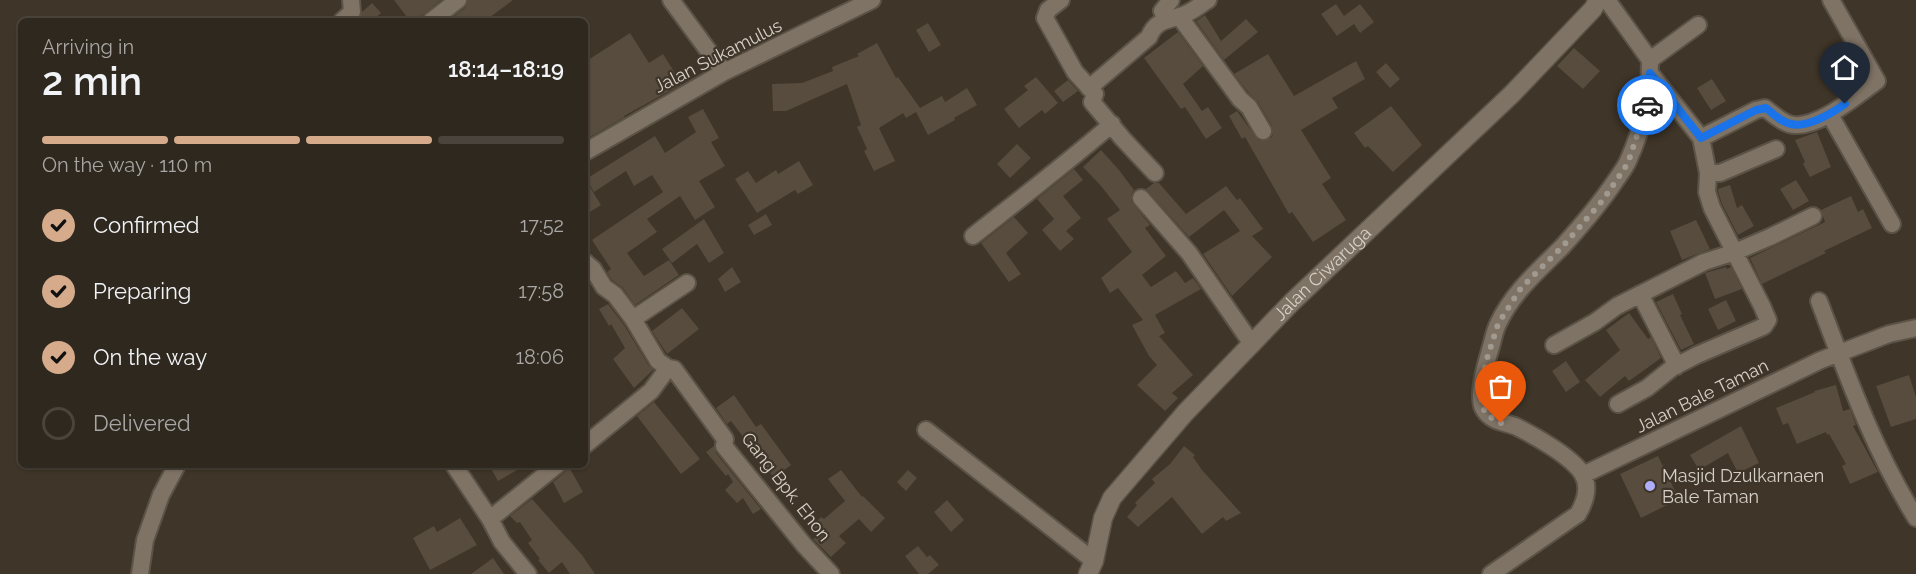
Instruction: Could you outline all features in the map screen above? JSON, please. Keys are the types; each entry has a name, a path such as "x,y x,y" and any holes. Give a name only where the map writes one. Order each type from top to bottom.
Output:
{"street":[{"path":"345,18 352,12 351,0"},
{"path":"436,18 458,0"},
{"path":"670,0 724,72"},
{"name":"Jalan Sukamulus","path":"588,150 724,72 872,0"},
{"path":"1060,0 1048,10 1045,18 1075,72 1095,94 1092,102 1155,173"},
{"path":"1171,0 1162,11 1173,18 1249,107 1263,131"},
{"path":"1089,88 1149,37 1153,28 1185,14 1208,0"},
{"name":"Jalan Ciwaruga","path":"1091,568 1103,518 1112,498 1185,413 1292,302 1512,94 1593,9 1598,0"},
{"path":"1607,0 1701,138 1708,173 1707,192 1712,208 1767,318 1766,323 1760,328 1697,355 1618,404"},
{"path":"1701,138 1756,110 1766,108 1779,119 1791,124 1805,123 1830,115 1877,81 1831,0"},
{"path":"1491,574 1578,514 1584,504 1586,493 1583,475 1571,461 1515,426 1496,420 1484,410 1481,396 1486,362 1498,324 1521,288 1563,246 1603,200 1628,163 1646,110 1650,66 1698,25"},
{"path":"1830,115 1892,224"},
{"path":"972,236 1028,194 1112,124"},
{"path":"1708,173 1720,173 1776,149"},
{"path":"1141,198 1189,253 1252,344"},
{"path":"1554,345 1617,306 1704,262 1735,252 1813,216"},
{"name":"Gang Bpk. Ehon","path":"588,265 604,287 615,295 633,319 658,361 674,369 684,380 725,439 724,446 804,545 831,574"},
{"path":"633,319 687,283"},
{"path":"1641,294 1677,366"},
{"path":"1819,301 1853,392 1916,518"},
{"name":"Jalan Bale Taman","path":"1583,475 1810,365 1889,334 1916,328"},
{"path":"588,443 651,391 668,368"},
{"path":"926,430 1091,568"},
{"path":"140,574 145,540 160,495 175,468"},
{"path":"456,468 490,519 502,542 528,574"},
{"path":"490,519 553,468"}],"building":[{"path":"394,0 441,0 419,18 408,18"},
{"path":"468,0 513,0 489,18 452,18 465,8"},
{"path":"372,3 381,13 375,18 359,18 362,12"},
{"path":"1336,4 1344,16 1360,4 1374,22 1360,33 1354,24 1337,36 1321,14"},
{"path":"1205,15 1221,41 1246,19 1258,32 1224,60 1196,21"},
{"path":"928,23 941,45 929,52 916,30"},
{"path":"1178,32 1203,66 1183,84 1202,111 1208,107 1222,128 1206,139 1185,107 1181,109 1144,58"},
{"path":"630,33 649,63 663,54 682,84 588,138 588,60"},
{"path":"877,43 896,78 898,77 920,108 942,96 945,102 967,88 977,105 928,135 916,112 906,118 903,113 879,128 895,161 874,171 864,151 867,149 857,127 861,125 847,84 786,111 773,111 772,84 802,83 833,71 832,67 859,56 857,54"},
{"path":"1574,48 1600,71 1583,89 1557,66"},
{"path":"1268,54 1294,96 1356,61 1365,79 1332,98 1338,108 1301,130 1331,178 1322,184 1346,220 1313,242 1292,212 1289,214 1245,137 1242,139 1229,116 1237,111 1258,140 1264,141 1272,137 1272,126 1258,102 1234,74"},
{"path":"1386,63 1400,79 1390,88 1376,72"},
{"path":"1036,77 1058,103 1045,114 1042,110 1019,128 1004,109 1028,90 1024,86"},
{"path":"1712,79 1726,101 1711,110 1697,88"},
{"path":"1068,80 1078,91 1063,102 1054,91"},
{"path":"1391,106 1422,145 1393,172 1368,146 1365,148 1354,133"},
{"path":"703,109 719,138 711,142 725,166 699,181 715,207 695,220 680,196 647,219 657,232 627,253 644,276 669,260 679,275 635,305 623,288 612,280 607,272 611,269 592,240 663,192 652,175 634,186 626,171 594,192 588,178 655,136 665,153 696,132 688,117"},
{"path":"1817,132 1831,167 1810,177 1795,140"},
{"path":"1017,144 1031,158 1010,178 997,164"},
{"path":"1101,150 1134,190 1131,201 1150,225 1145,228 1166,256 1142,275 1151,287 1176,271 1185,283 1193,278 1201,289 1155,315 1165,333 1159,336 1193,375 1172,393 1178,398 1165,411 1137,385 1157,365 1149,356 1132,325 1143,320 1118,288 1110,293 1101,278 1132,252 1107,219 1120,210 1083,167"},
{"path":"799,161 813,185 798,194 795,190 757,213 735,179 748,171 756,183 776,170 778,174"},
{"path":"1074,169 1083,180 1063,196 1081,218 1066,231 1074,239 1060,251 1042,230 1054,219 1037,199"},
{"path":"1796,180 1809,201 1793,210 1780,189"},
{"path":"1154,183 1159,183 1186,214 1226,186 1237,200 1240,198 1263,229 1252,236 1272,257 1232,296 1203,254 1240,231 1224,210 1189,237 1146,189"},
{"path":"588,184 601,205 588,213"},
{"path":"1730,185 1737,208 1742,205 1754,226 1738,235 1718,191"},
{"path":"1851,196 1858,212 1863,209 1872,228 1762,284 1750,258 1825,222 1821,210"},
{"path":"766,214 772,225 754,235 748,225"},
{"path":"1014,217 1028,233 1006,253 1021,274 1009,282 981,243"},
{"path":"704,219 724,253 709,263 697,244 672,263 662,249"},
{"path":"1696,220 1710,249 1682,260 1670,231"},
{"path":"732,267 741,282 725,292 718,279"},
{"path":"1726,267 1727,269 1731,267 1742,289 1715,299 1705,273"},
{"path":"1673,294 1694,344 1681,350 1656,302"},
{"path":"1726,300 1736,321 1718,330 1708,309"},
{"path":"608,304 653,370 634,388 613,359 625,348 599,309"},
{"path":"682,308 699,329 667,354 652,331"},
{"path":"1629,313 1648,339 1651,337 1661,358 1629,381 1625,376 1600,397 1585,380 1620,350 1606,330"},
{"path":"1566,361 1580,382 1566,392 1552,371"},
{"path":"1909,375 1916,397 1916,419 1891,427 1876,386"},
{"path":"1836,385 1843,411 1850,409 1856,425 1853,426 1878,472 1850,484 1842,466 1846,464 1829,434 1827,435 1826,432 1797,444 1788,423 1783,425 1776,408 1814,391"},
{"path":"734,395 756,427 761,424 791,465 777,475 772,475 731,421 727,424 716,408"},
{"path":"654,402 700,459 681,474 637,416"},
{"path":"1741,426 1759,463 1738,473 1728,453 1699,470 1690,455"},
{"path":"714,446 716,453 761,509 753,514 743,498 737,503 725,490 733,482 706,452"},
{"path":"1184,446 1195,455 1193,457 1202,470 1241,513 1226,521 1223,517 1202,534 1172,497 1138,527 1127,517 1137,505 1135,503 1155,483 1152,479 1170,464"},
{"name":"Masjid Dzulkarnaen Bale Taman","path":"1658,456 1679,499 1641,518 1620,474"},
{"path":"491,468 521,468 498,481"},
{"path":"566,468 570,468 583,492 564,503 553,482"},
{"path":"841,470 862,497 885,518 871,532 859,519 839,536 846,543 831,557 813,539 817,536 811,527 821,517 824,519 845,501 828,479"},
{"path":"908,470 917,478 906,491 897,482"},
{"path":"532,499 582,555 595,574 570,574 562,562 549,573 538,560 540,559 528,543 532,540 520,522 517,523 510,516"},
{"path":"947,500 964,520 951,532 934,512"},
{"path":"460,518 477,545 430,570 413,538 434,526 437,532"},
{"path":"918,546 927,557 930,555 939,565 928,574 919,574 905,556"},
{"path":"493,558 504,574 471,574"}],"way so far":[{"path":"1501,423 1490,417 1484,410 1481,396 1486,362 1498,324 1521,288 1563,246 1603,200 1628,163 1647,105"}],"place":[{"name":"Masjid Dzulkarnaen Bale Taman","path":"1650,486"}],"route":[{"path":"1647,105 1650,73 1701,138 1756,110 1766,108 1779,119 1791,124 1805,123 1830,115 1845,104"}]}
